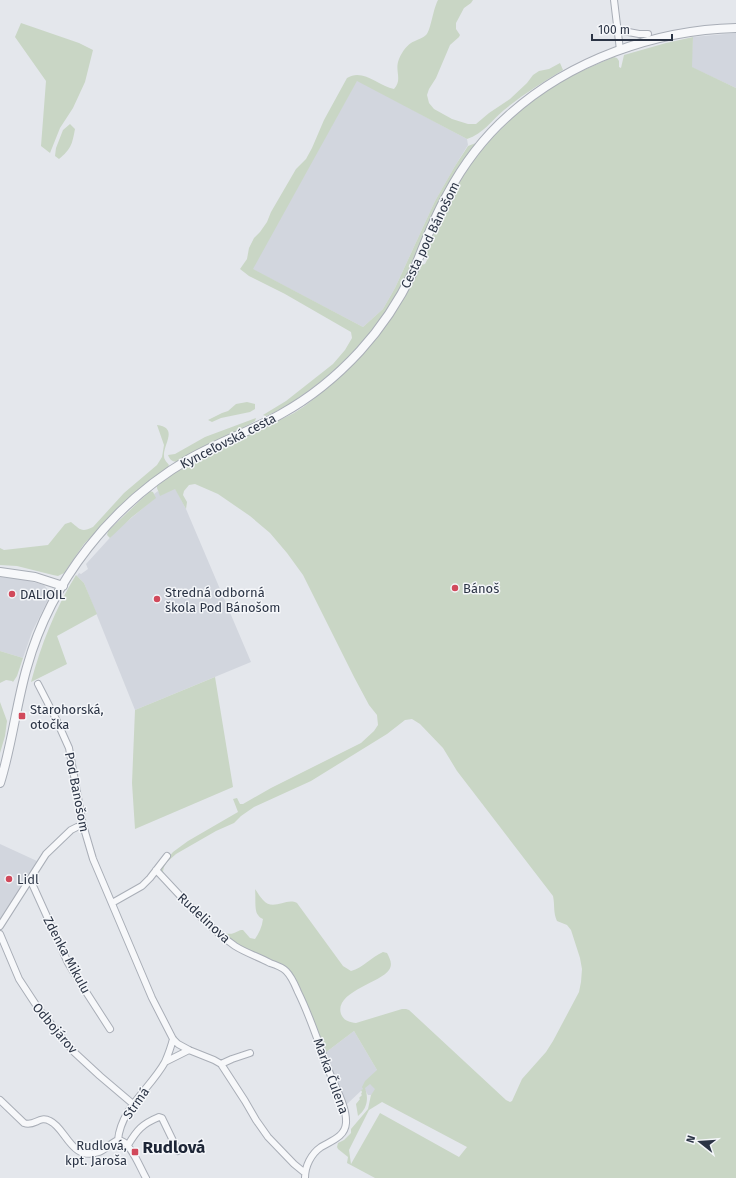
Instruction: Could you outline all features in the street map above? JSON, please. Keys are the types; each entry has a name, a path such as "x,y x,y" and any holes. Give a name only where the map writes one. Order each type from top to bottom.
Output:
{"street":[{"path":"614,0 620,50"},
{"name":"Cesta pod Bánošom","path":"379,328 393,308 406,285 446,197 462,169 491,133 508,116 558,79 585,65 620,50 684,33 706,29 736,28"},
{"path":"618,30 648,34"},
{"name":"Kynceľovská cesta","path":"0,783 8,757 30,656 45,619 63,586 81,558 101,533 126,506 152,484 175,468 199,453 268,421 302,401 345,366 363,348 379,328"},
{"path":"0,572 35,577 63,586"},
{"name":"Pod Banošom","path":"38,684 69,748 83,825 93,859 152,998 173,1039 178,1044 221,1064"},
{"path":"0,926 50,851 71,830 83,825"},
{"path":"112,903 142,886 167,856"},
{"name":"Rudelinova","path":"156,870 220,935 238,947 286,971 302,999 314,1029"},
{"name":"Zdenka Mikulu","path":"30,879 73,972 110,1029"},
{"name":"Odbojárov","path":"0,934 19,979 38,1008 78,1056 133,1104"},
{"name":"Marka Čulena","path":"305,1175 309,1161 316,1152 342,1134 346,1126 344,1109 314,1029"},
{"name":"Strmá","path":"118,1140 122,1123 133,1104 165,1062 173,1039"},
{"name":"Strmá","path":"165,1062 189,1050"},
{"path":"250,1054 221,1064 265,1134 305,1175"},
{"path":"0,1100 24,1123 32,1124 42,1119 49,1120 57,1126 75,1148 85,1152 99,1152 118,1140 123,1141 128,1145 146,1178"},
{"path":"128,1145 134,1134 143,1125 149,1121 161,1117 178,1151"}],"shaded area":[{"path":"736,33 736,88 691,67 693,37"},
{"path":"357,80 467,139 468,145 435,201 395,288 383,309 363,327 252,269"},
{"name":"Stredná odborná škola Pod Bánošom","path":"175,488 186,509 251,662 135,710 84,583 77,576 79,573 81,574 88,569 86,564 117,530 155,498 154,494 158,491 161,495"},
{"path":"0,577 18,578 44,585 51,594 32,632 23,658 0,651"},
{"path":"0,844 37,861 0,920"},
{"path":"354,1031 377,1070 376,1089 371,1095 368,1095 364,1088 346,1105 325,1053"}],"green space":[{"path":"438,0 473,0 464,8 456,23 456,29 460,35 450,45 436,78 429,89 427,95 429,103 434,109 452,119 468,124 476,124 510,99 527,83 533,75 539,71 549,69 560,63 563,70 518,99 478,134 467,139 357,81 253,269 363,327 383,309 395,288 435,201 468,146 476,143 444,192 404,280 388,309 373,329 339,366 320,382 287,405 266,416 263,415 286,401 333,364 345,350 352,338 351,332 285,294 249,276 240,269 247,259 249,248 254,238 267,222 271,212 296,169 306,159 324,120 347,78 353,75 365,76 394,89 398,82 397,67 400,56 405,48 412,42 426,35"},
{"path":"21,23 79,43 93,50 85,82 73,108 60,128 50,153 41,146 46,81 15,37"},
{"path":"693,37 692,67 736,88 736,1178 375,1178 347,1163 348,1157 337,1147 338,1143 344,1140 351,1133 351,1129 368,1109 371,1095 375,1089 370,1084 365,1088 367,1096 366,1104 358,1116 356,1104 362,1095 362,1087 365,1081 377,1070 354,1031 325,1053 290,971 246,949 220,932 230,934 243,930 250,938 255,939 262,925 263,919 258,916 256,910 255,889 262,899 271,905 288,902 297,903 343,966 351,971 383,952 387,953 391,964 389,970 384,975 351,994 344,1000 341,1006 341,1014 345,1020 356,1023 402,1009 409,1010 506,1100 510,1102 512,1101 522,1079 546,1052 553,1041 579,992 582,969 580,958 571,930 567,925 557,921 553,896 457,771 443,748 420,724 412,719 405,720 387,734 311,781 254,807 234,823 216,831 176,854 164,867 164,875 160,871 160,868 173,852 188,841 238,812 233,799 237,798 240,804 243,804 271,788 361,743 374,731 378,725 377,715 369,705 354,677 303,575 270,533 250,516 218,494 195,484 189,485 184,491 183,495 187,502 186,509 175,489 160,496 157,486 169,476 195,460 294,413 322,392 358,359 391,318 418,269 421,265 425,264 427,260 424,256 451,197 463,176 477,155 519,111 547,90 577,73 614,57 619,61 619,67 621,68 624,55","holes":["382,1102 467,1147 459,1157 380,1113 351,1164 349,1150 369,1110"]},
{"path":"70,124 75,129 72,143 69,149 59,159 55,156 56,148 63,130"},
{"path":"247,402 255,404 255,409 250,412 221,418 212,422 208,420 228,411 236,404"},
{"path":"256,418 255,421 248,425 176,462 171,460 168,455 175,454 205,437"},
{"path":"157,425 167,429 169,433 164,451 165,460 169,465 168,467 148,482 113,514 84,544 64,573 58,576 17,566 0,565 0,548 4,550 48,545 65,524 71,522 83,530 93,527 124,493 157,465 162,457 164,445"},
{"path":"150,491 153,492 156,498 132,517 110,538 107,535 108,531"},
{"path":"76,575 84,583 97,614 57,636 67,664 31,682 49,627"},
{"path":"0,651 23,658 17,676 13,682 6,680 0,683"},
{"path":"215,677 233,787 135,829 132,783 135,710"},
{"path":"0,702 7,721 5,736 0,753"}],"place":[{"name":"Bánoš","path":"455,588"},
{"name":"DALIOIL","path":"12,594"},
{"name":"Stredná odborná škola Pod Bánošom","path":"157,599"},
{"name":"Starohorská, otočka","path":"22,716"},
{"name":"Lidl","path":"9,879"},
{"name":"Rudlová, kpt. Jaroša","path":"135,1152"}],"district":[{"name":"Rudlová","path":"174,1147"}]}
